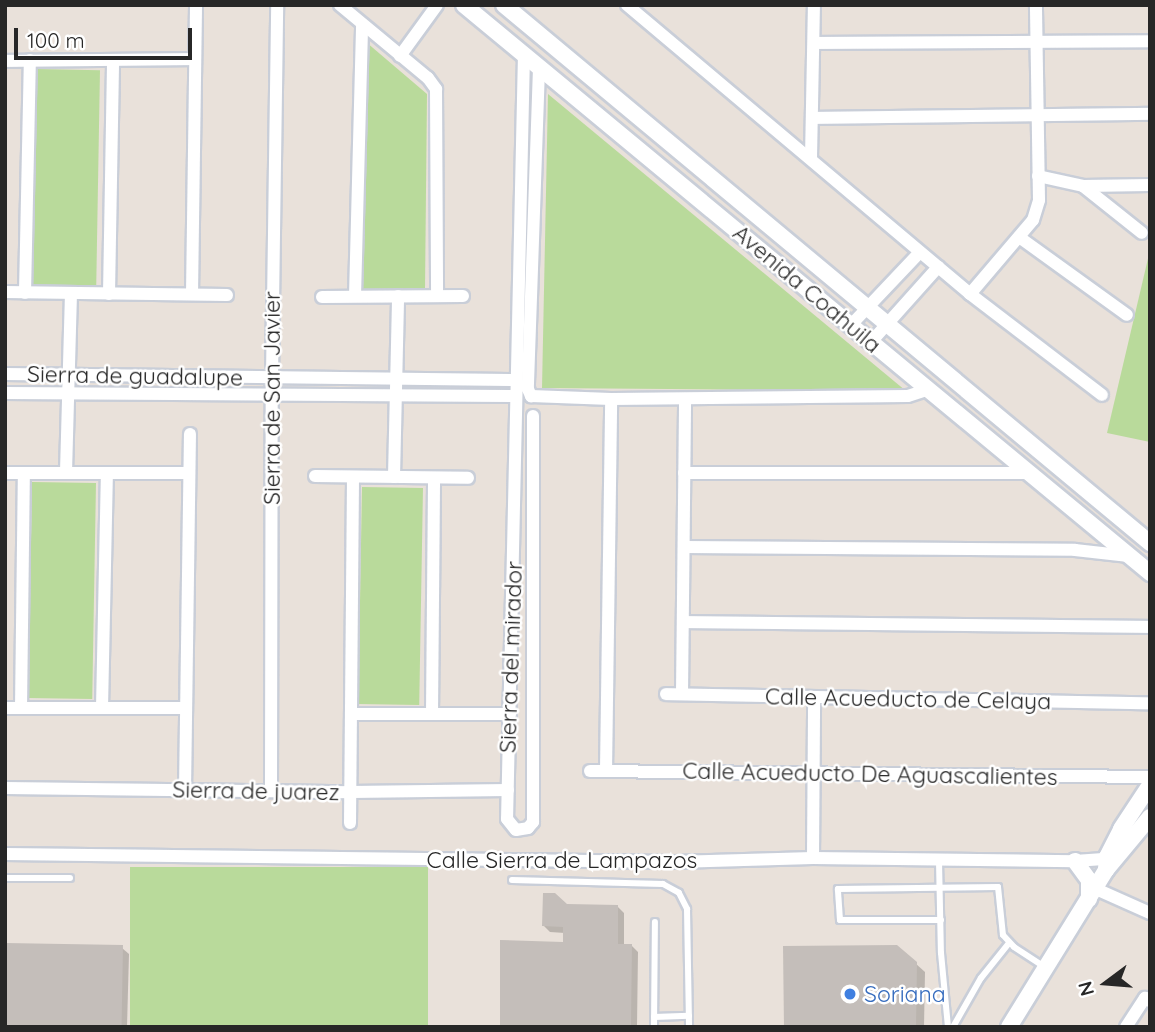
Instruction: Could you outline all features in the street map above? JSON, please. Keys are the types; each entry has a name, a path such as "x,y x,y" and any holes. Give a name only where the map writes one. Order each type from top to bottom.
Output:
{"street":[{"path":"192,294 196,5"},
{"name":"Sierra de San Javier","path":"271,790 272,377 277,5"},
{"path":"340,5 428,78 437,96 437,296"},
{"path":"400,56 437,5"},
{"name":"Avenida Coahuila","path":"464,5 1150,573"},
{"name":"Avenida Coahuila","path":"504,5 885,326 1150,543"},
{"path":"627,5 938,267 1102,395"},
{"path":"811,158 814,5"},
{"path":"970,293 1020,237 1037,210 1036,5"},
{"path":"355,296 362,24"},
{"path":"814,43 1150,41"},
{"name":"Sierra del mirador","path":"524,54 507,819 516,830 528,828 533,822 533,416"},
{"path":"25,293 30,60"},
{"path":"5,61 194,60"},
{"path":"109,294 113,61"},
{"path":"539,68 528,389 531,396 611,399 908,396 927,390"},
{"path":"813,118 1150,114"},
{"path":"1038,176 1083,186 1150,186"},
{"path":"1083,186 1142,233"},
{"path":"1020,237 1127,315"},
{"path":"851,325 920,252"},
{"path":"871,342 938,267"},
{"path":"5,292 71,295 227,295"},
{"path":"66,472 71,295"},
{"path":"394,477 398,296"},
{"path":"322,297 463,296"},
{"name":"Sierra de guadalupe","path":"5,374 516,380"},
{"name":"Sierra de guadalupe","path":"5,393 516,396"},
{"path":"606,771 611,399"},
{"path":"682,694 685,622 685,399"},
{"path":"185,790 190,434"},
{"path":"21,708 24,472"},
{"path":"684,473 1029,472"},
{"path":"5,473 189,473"},
{"path":"102,708 107,473"},
{"path":"315,476 468,478"},
{"path":"350,823 353,477"},
{"path":"432,713 434,478"},
{"path":"684,547 1062,550 1129,556"},
{"path":"514,554 532,555"},
{"path":"685,622 1150,627"},
{"name":"Calle Acueducto de Celaya","path":"666,694 814,699 1150,703"},
{"path":"813,858 814,699"},
{"path":"5,708 185,708"},
{"path":"351,714 510,714"},
{"name":"Calle Acueducto De Aguascalientes","path":"590,771 1150,777"},
{"path":"1009,1027 1092,895 1150,785"},
{"name":"Sierra de juarez","path":"5,788 351,792 508,790"},
{"path":"1111,862 1148,823"},
{"name":"Calle Sierra de Lampazos","path":"5,855 675,862 813,858 1111,862"},
{"path":"1075,861 1089,880 1092,895"},
{"path":"1092,895 1150,913"},
{"path":"1126,1027 1148,997"}],"lane":[{"path":"939,861 941,920 951,1027"},
{"path":"5,878 70,878"},
{"path":"512,880 663,884 671,887 684,900 687,909 688,1027"},
{"path":"941,920 840,920 838,889 843,886 998,887 1002,929 1009,943 1047,968"},
{"path":"654,1027 655,922"},
{"path":"951,1027 981,978 1009,943"},
{"path":"654,1017 689,1016"}],"green space":[{"path":"366,42 427,94 425,289 360,290"},
{"path":"35,69 100,70 96,286 31,285"},
{"path":"548,94 906,391 542,388"},
{"path":"1150,250 1150,442 1107,433"},
{"path":"32,482 96,483 92,699 28,698"},
{"path":"362,487 423,488 419,705 358,704"},
{"path":"130,867 428,867 428,1027 130,1027"}],"building":[{"path":"543,893 555,893 567,904 618,905 618,944 632,944 631,1027 500,1027 500,940 563,942 563,927 542,926"},
{"path":"5,943 123,945 122,1027 5,1027"},
{"name":"Soriana","path":"897,945 917,962 916,1027 784,1027 783,946"}],"place":[{"name":"Soriana","path":"850,994"}]}
